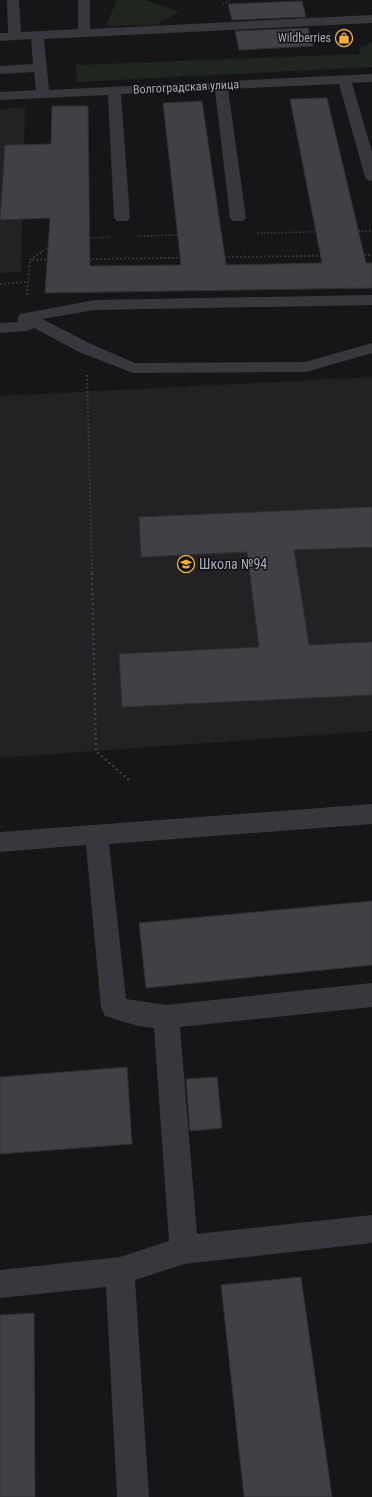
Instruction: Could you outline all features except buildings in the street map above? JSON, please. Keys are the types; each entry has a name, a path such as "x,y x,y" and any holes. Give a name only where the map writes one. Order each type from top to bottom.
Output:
{"street":[{"path":"13,0 15,36"},
{"path":"84,0 84,32"},
{"path":"0,37 372,19"},
{"path":"37,35 43,94"},
{"path":"0,70 40,68"},
{"name":"Волгоградская улица","path":"0,96 372,78"},
{"path":"344,79 372,177"},
{"path":"221,86 238,218"},
{"path":"114,91 122,218"},
{"path":"26,317 95,305 372,300"},
{"path":"0,328 27,326 26,317"},
{"path":"26,317 85,348 133,368 306,367 372,348"},
{"path":"0,842 372,814"},
{"path":"98,835 114,1008 138,1014 166,1017 372,994"},
{"path":"166,1017 184,1250"},
{"path":"0,1284 120,1270 184,1250 372,1230"},
{"path":"120,1270 133,1497"}],"path":[{"path":"251,233 372,231"},
{"path":"135,236 228,234"},
{"path":"26,317 27,282 30,260 58,240 112,236"},
{"path":"30,260 372,255"},
{"path":"0,284 27,282"},
{"path":"89,391 96,751 130,781"}],"shaded area":[{"path":"117,0 145,0 179,12 156,25 106,26"},
{"path":"372,42 372,67 77,82 76,65 360,54 359,48"},
{"path":"25,108 21,272 0,273 0,109"},
{"name":"Школа №94","path":"372,377 372,731 0,758 0,396"}],"place":[{"name":"Wildberries","path":"344,38"},
{"name":"Школа №94","path":"186,564"}]}
